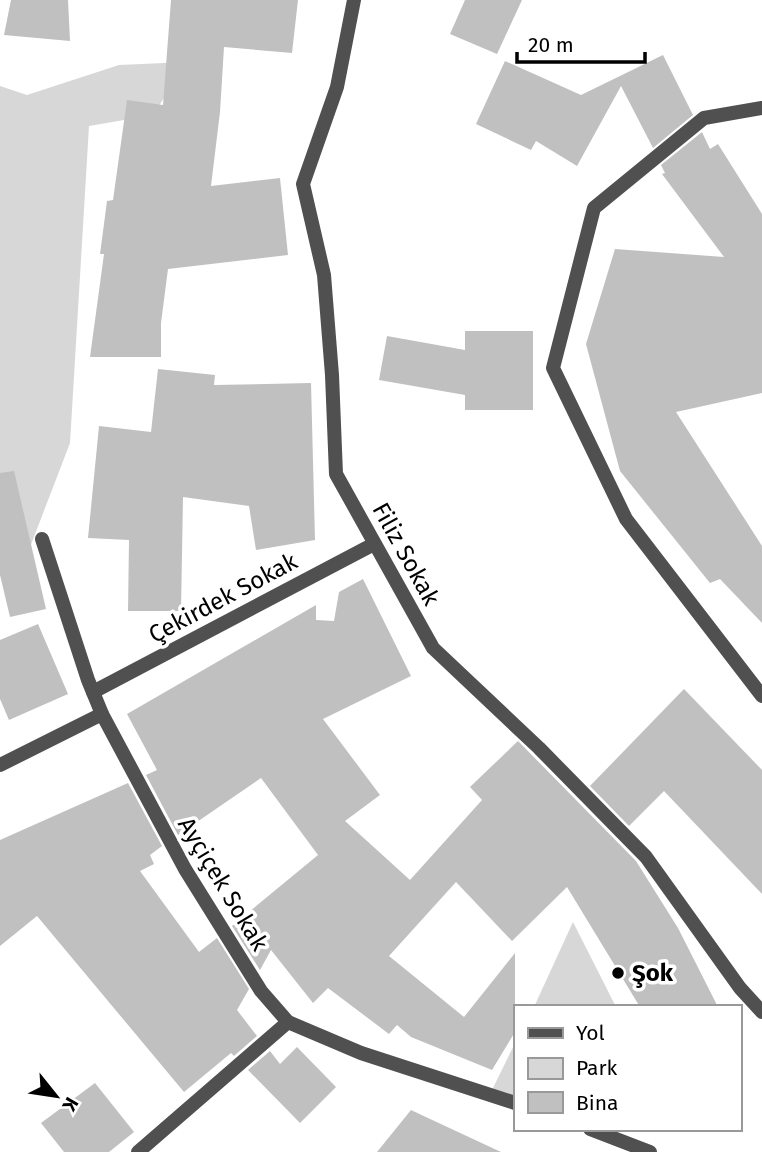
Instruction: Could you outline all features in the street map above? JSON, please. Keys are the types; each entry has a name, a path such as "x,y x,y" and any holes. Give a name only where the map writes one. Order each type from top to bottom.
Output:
{"street":[{"name":"Filiz Sokak","path":"354,0 337,86 303,184 324,275 336,474 433,648 539,748 646,857 740,988 762,1012"},
{"path":"762,108 704,118 594,208 553,368 626,519 762,696"},
{"name":"Ayçiçek Sokak","path":"42,539 102,715 185,869 261,991 288,1022 361,1052 514,1103"},
{"name":"Çekirdek Sokak","path":"93,692 374,544"},
{"path":"0,765 102,715"},
{"path":"138,1152 288,1022"},
{"path":"595,1131 650,1152"}],"green space":[{"path":"187,62 153,115 89,126 70,443 27,555 0,554 0,86 27,95 119,65"},
{"path":"573,922 615,1005 535,1005"},
{"path":"514,1045 514,1098 492,1090"}],"building":[{"path":"11,0 68,0 70,41 4,35"},
{"path":"171,0 298,0 292,53 224,47 211,186 280,178 288,255 168,269 161,323 161,357 90,357 104,254 100,254 107,201 113,200 127,100 163,105"},
{"path":"465,0 522,0 497,54 450,34"},
{"path":"663,55 693,115 653,148 621,86 577,166 536,141 531,150 476,124 505,61 581,95"},
{"path":"702,132 710,149 718,144 762,214 762,393 676,412 762,546 762,623 720,579 710,583 620,471 586,344 615,249 724,257 662,174 665,173 661,165"},
{"path":"465,331 533,331 533,410 465,410 465,395 379,380 387,336 465,350"},
{"path":"158,369 215,375 214,385 311,383 315,540 256,550 249,506 183,497 181,611 128,611 129,540 88,538 99,426 151,432"},
{"path":"14,471 46,609 10,617 0,575 0,473"},
{"path":"363,579 411,676 323,719 380,795 345,821 410,880 482,800 470,787 518,741 636,861 678,928 717,1005 639,1005 567,887 512,941 456,882 389,956 464,1017 515,953 514,1034 492,1070 411,1037 397,1025 389,1034 328,988 313,1003 271,950 260,970 232,926 318,855 261,778 178,835 146,775 157,770 127,714 316,605 316,620 334,621 339,592"},
{"path":"38,624 68,694 9,720 0,699 0,640"},
{"path":"684,689 762,770 762,894 664,791 629,826 590,786"},
{"path":"128,783 162,846 150,855 154,864 140,871 199,952 217,938 249,989 237,1010 257,1036 234,1056 231,1053 184,1092 37,916 0,946 0,840"},
{"path":"297,1047 336,1087 300,1123 248,1070 270,1051 280,1064"},
{"path":"95,1083 134,1132 109,1152 64,1152 41,1123"},
{"path":"411,1110 428,1118 501,1152 377,1152"}],"place":[{"name":"Şok","path":"618,973"}]}
